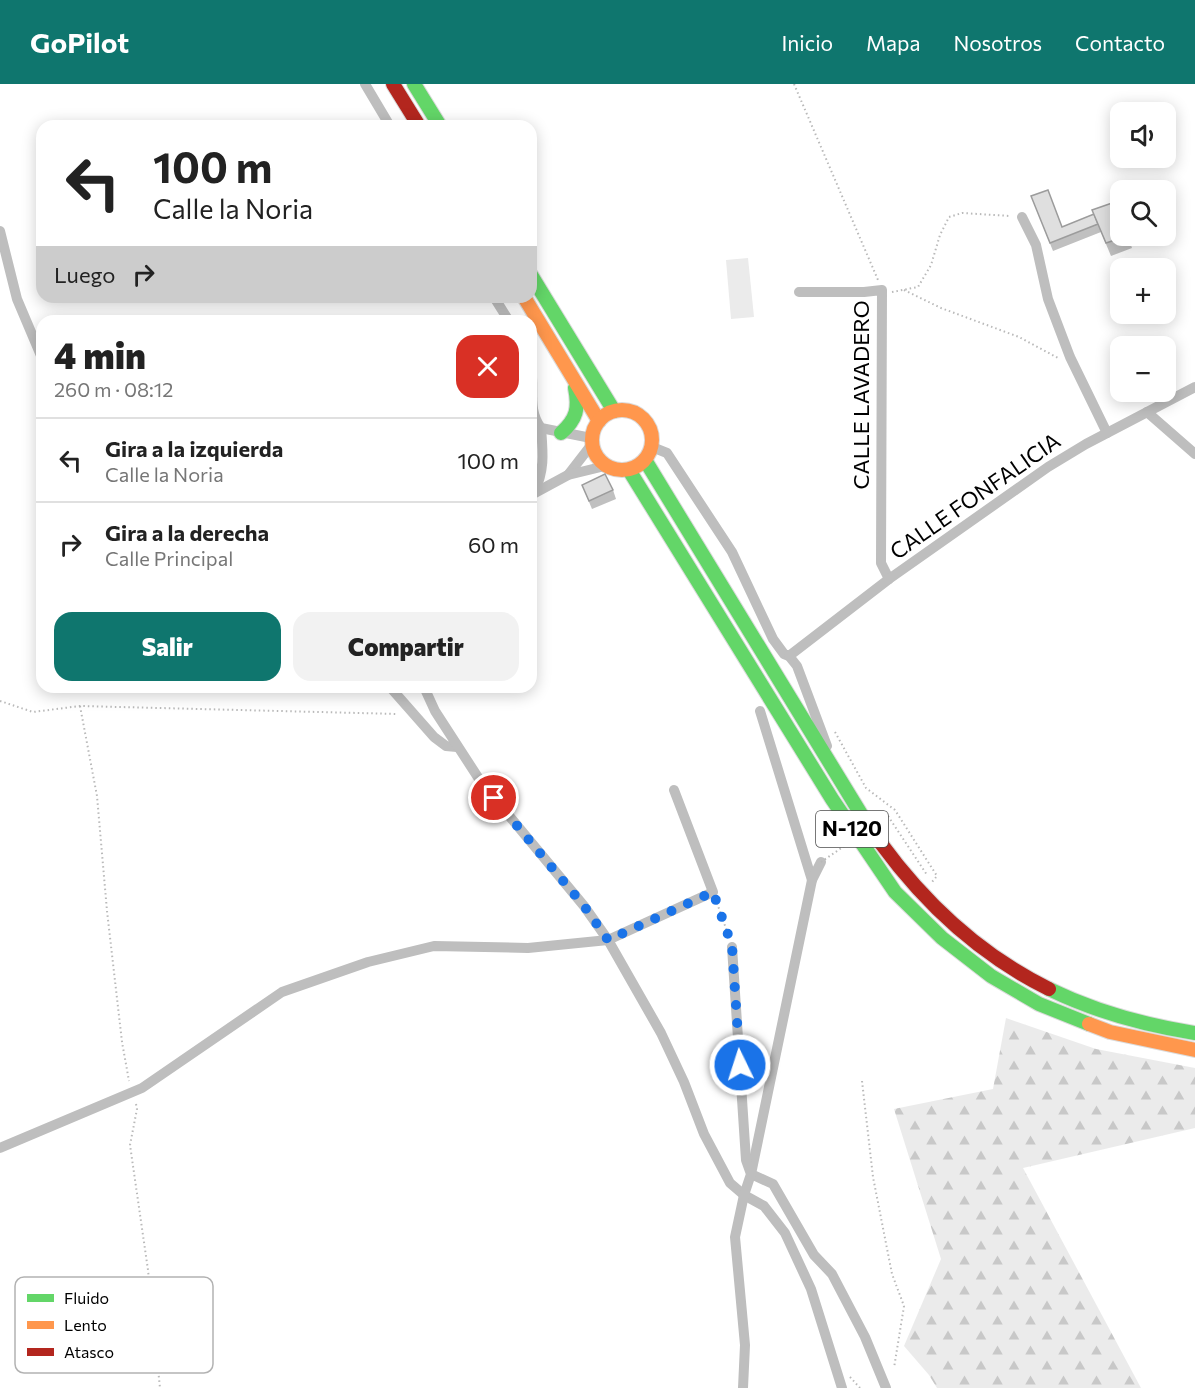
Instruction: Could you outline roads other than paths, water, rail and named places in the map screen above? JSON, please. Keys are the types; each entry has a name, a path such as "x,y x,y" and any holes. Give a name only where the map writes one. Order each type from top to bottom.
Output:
{"highway":[{"path":"393,84 415,120"},
{"path":"414,84 436,120"},
{"path":"537,285 614,411"},
{"path":"537,318 598,421"},
{"path":"561,433 578,416 579,404 572,376"},
{"path":"614,411 631,411 644,420 651,433 652,447 645,460 629,470 616,471 605,466 596,457 591,441 598,421 614,411"},
{"name":"N-120","path":"645,460 873,832 906,876 948,921 994,957 1038,984 1083,1005 1130,1020 1195,1033"},
{"name":"N-120","path":"629,470 832,799 895,892 942,938 991,976 1039,1004 1110,1032 1195,1050"}],"street":[{"path":"365,84 386,120"},
{"path":"1022,217 1036,245 1048,299 1070,357 1107,433"},
{"path":"0,231 18,299 36,343"},
{"name":"CALLE LAVADERO","path":"799,292 882,290 881,563 889,579"},
{"name":"CALLE FONFALICIA","path":"789,656 889,579 1048,467 1195,387"},
{"path":"1147,412 1195,454"},
{"path":"537,423 541,428 543,460 541,479 537,486"},
{"path":"541,428 591,441 568,475"},
{"path":"652,447 667,453 722,535 773,639 797,666 841,782"},
{"path":"537,491 568,475 605,466"},
{"path":"395,693 446,746 457,747"},
{"path":"427,693 457,747 500,807 584,906 608,940 673,1058 704,1134 730,1183 744,1195 764,1206 785,1233 811,1289 838,1387"},
{"path":"760,711 812,880"},
{"path":"0,1148 142,1088 282,992 369,962 434,946 528,948 608,940 713,892 674,790"},
{"path":"743,1388 745,1345 735,1237 751,1174 812,880 821,862"},
{"path":"732,946 746,1160 751,1174 773,1184 814,1255 832,1274 865,1337 886,1388"}]}
